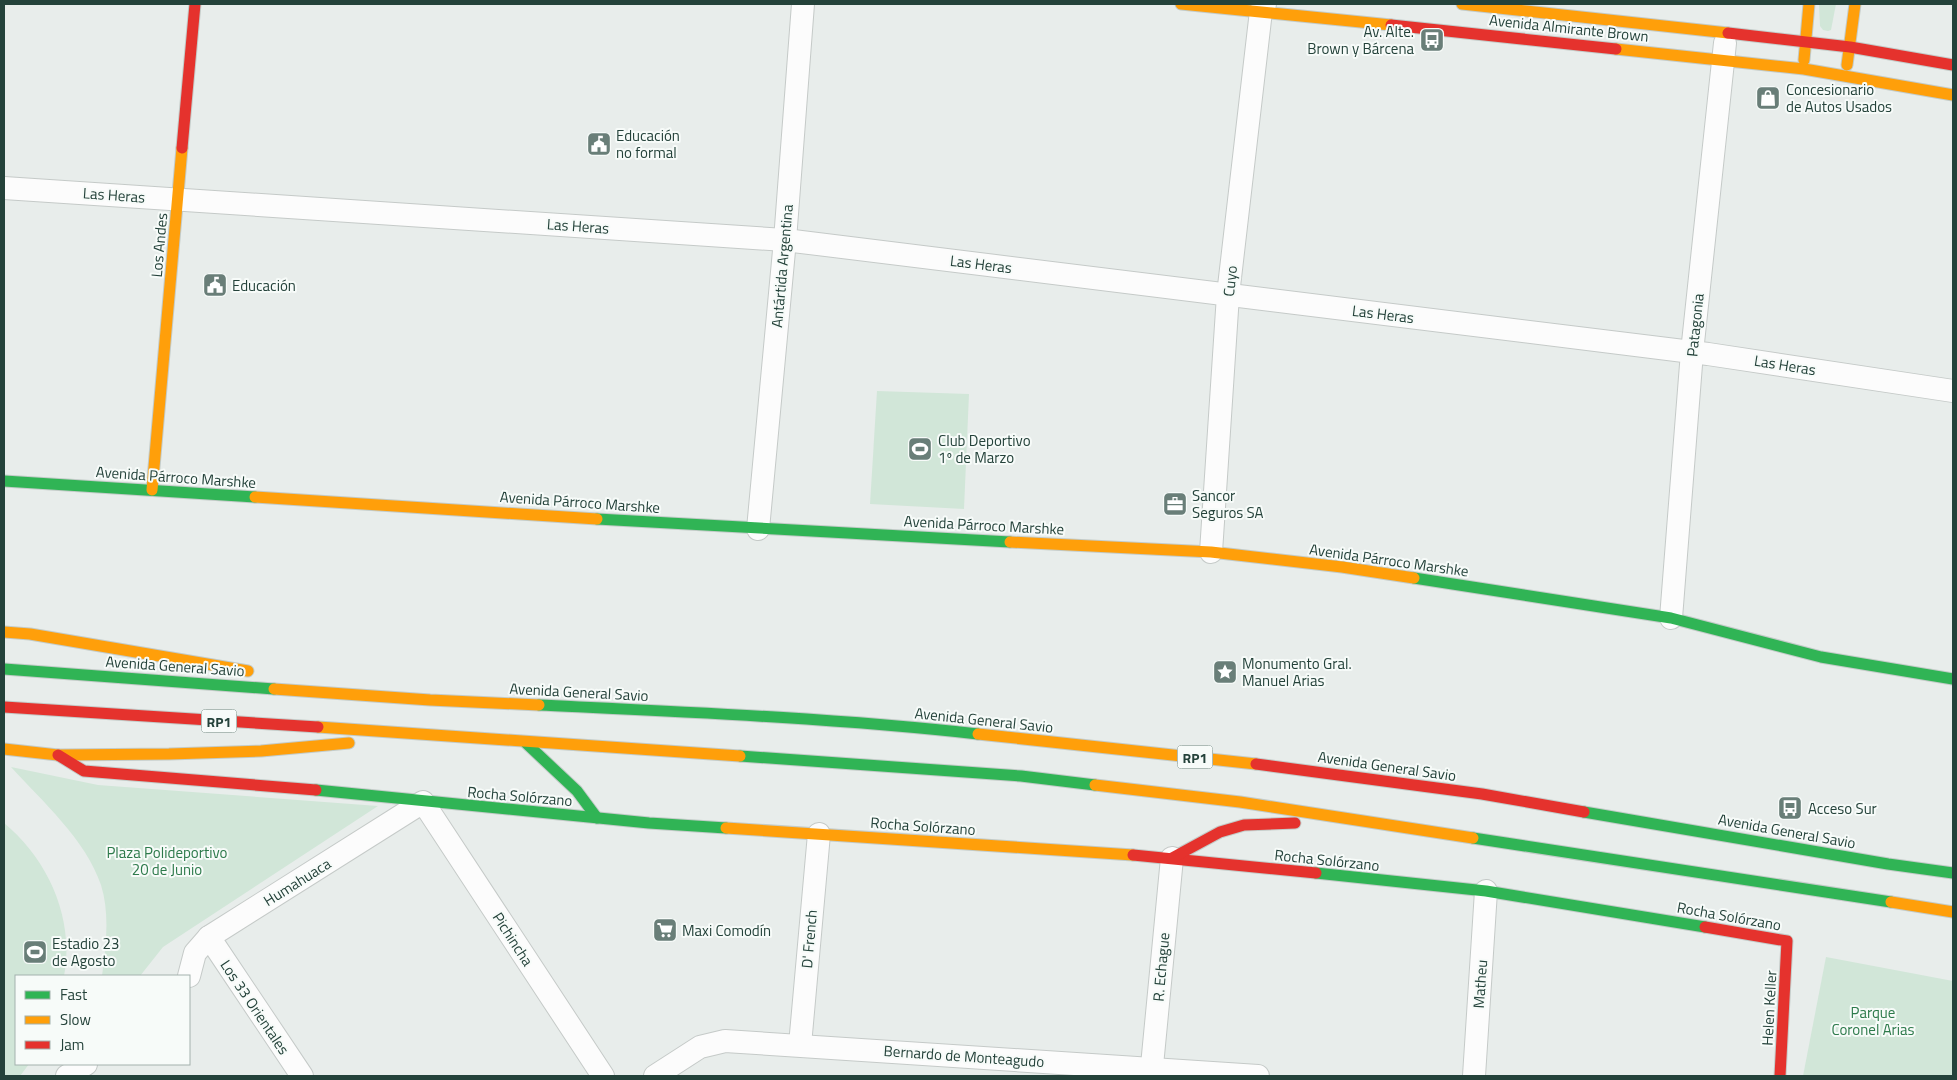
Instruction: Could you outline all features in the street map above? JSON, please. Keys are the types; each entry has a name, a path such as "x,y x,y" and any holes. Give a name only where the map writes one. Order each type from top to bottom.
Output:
{"main road":[{"name":"Los Andes","path":"152,490 195,4"},
{"name":"Avenida Almirante Brown","path":"1181,4 1263,7 1804,69 1953,95"},
{"name":"Avenida Almirante Brown","path":"1462,4 1850,47 1953,65"},
{"path":"1804,69 1809,4"},
{"path":"1845,76 1855,4"},
{"name":"Avenida Párroco Marshke","path":"4,481 758,529 1211,552 1342,566 1670,618 1821,658 1953,679"},
{"path":"4,632 30,634 263,673"},
{"name":"Avenida General Savio","path":"4,669 430,700 703,713 923,728 1241,762 1482,794 1888,864 1953,873"},
{"path":"302,680 430,700"},
{"name":"RP1","path":"4,707 435,735 526,743 899,766 1020,776 1240,802 1953,912"},
{"path":"4,749 58,755 261,751 435,735"},
{"path":"526,743 566,778 598,818"},
{"name":"Rocha Solórzano","path":"58,755 84,772 254,784 598,818 1172,858 1486,891 1787,941"},
{"path":"1172,858 1220,832 1244,825 1357,820"},
{"path":"1888,864 1953,869"},
{"name":"Helen Keller","path":"1780,1076 1787,941"}],"street":[{"name":"Antártida Argentina","path":"758,529 785,240 803,4"},
{"name":"Cuyo","path":"1211,552 1228,295 1263,7"},
{"name":"Patagonia","path":"1670,618 1692,352 1726,32"},
{"name":"Las Heras","path":"4,188 785,240 1692,352 1953,391"},
{"name":"Humahuaca","path":"189,975 195,953 209,937 423,802"},
{"name":"Pichincha","path":"423,802 603,1076"},
{"name":"D' French","path":"800,1045 818,834"},
{"name":"R. Echague","path":"1151,1073 1172,858"},
{"name":"Matheu","path":"1474,1076 1486,891"},
{"name":"Los 33 Orientales","path":"209,937 302,1076"},
{"name":"Bernardo de Monteagudo","path":"655,1076 700,1047 725,1041 800,1045 1151,1073 1258,1076"},
{"path":"68,1076 84,1065"}],"green space":[{"path":"1819,4 1836,4 1831,30 1823,30 1820,26"},
{"name":"Club Deportivo 1º de Marzo","path":"877,391 969,394 964,509 870,504"},
{"name":"Plaza Polideportivo 20 de Junio","path":"11,767 98,785 378,806 163,947 141,975 102,975 106,942 106,907 101,885 85,852 49,807"},
{"name":"Estadio 23 de Agosto","path":"4,823 33,854 55,892 65,933 66,955 64,975 15,975 15,1065 28,1065 20,1076 4,1076"},
{"name":"Parque Coronel Arias","path":"1826,957 1953,981 1953,1076 1803,1076"}],"traffic: fast":[{"path":"4,481 255,497"},
{"path":"597,519 1010,542"},
{"path":"1414,578 1671,618 1821,657 1953,679"},
{"path":"4,669 274,689"},
{"path":"539,705 814,720 978,734"},
{"path":"526,743 577,791 597,818"},
{"path":"740,756 1021,776 1095,785"},
{"path":"316,790 649,823 726,828"},
{"path":"1584,812 1888,864 1953,873"},
{"path":"1473,838 1891,902"},
{"path":"1316,873 1486,891 1705,927"}],"traffic: slow":[{"path":"1181,4 1391,25"},
{"path":"1462,4 1728,33"},
{"path":"1804,60 1809,4"},
{"path":"1847,65 1855,4"},
{"path":"1616,49 1804,69 1953,95"},
{"path":"152,490 182,148"},
{"path":"255,497 597,519"},
{"path":"1010,542 1211,552 1342,567 1414,578"},
{"path":"4,632 30,634 248,671"},
{"path":"274,689 430,700 539,705"},
{"path":"318,727 740,756"},
{"path":"978,734 1256,764"},
{"path":"4,749 58,755 169,754 261,751 349,743"},
{"path":"1095,785 1240,802 1473,838"},
{"path":"726,828 1133,855"},
{"path":"1891,902 1953,912"}],"traffic: jam":[{"path":"182,148 195,4"},
{"path":"1391,25 1616,49"},
{"path":"1728,33 1850,47 1953,65"},
{"path":"4,707 318,727"},
{"path":"58,755 84,771 316,790"},
{"path":"1256,764 1482,794 1584,812"},
{"path":"1172,858 1220,832 1244,825 1295,823"},
{"path":"1133,855 1316,873"},
{"path":"1705,927 1787,941 1780,1076"}],"place":[{"name":"Av. Alte. Brown y Bárcena","path":"1432,40"},
{"name":"Concesionario de Autos Usados","path":"1768,98"},
{"name":"Educación no formal","path":"599,144"},
{"name":"Educación","path":"215,285"},
{"name":"Club Deportivo 1º de Marzo","path":"920,449"},
{"name":"Sancor Seguros SA","path":"1175,504"},
{"name":"Monumento Gral. Manuel Arias","path":"1225,672"},
{"name":"Acceso Sur","path":"1790,808"},
{"name":"Maxi Comodín","path":"665,930"},
{"name":"Estadio 23 de Agosto","path":"35,952"}]}
